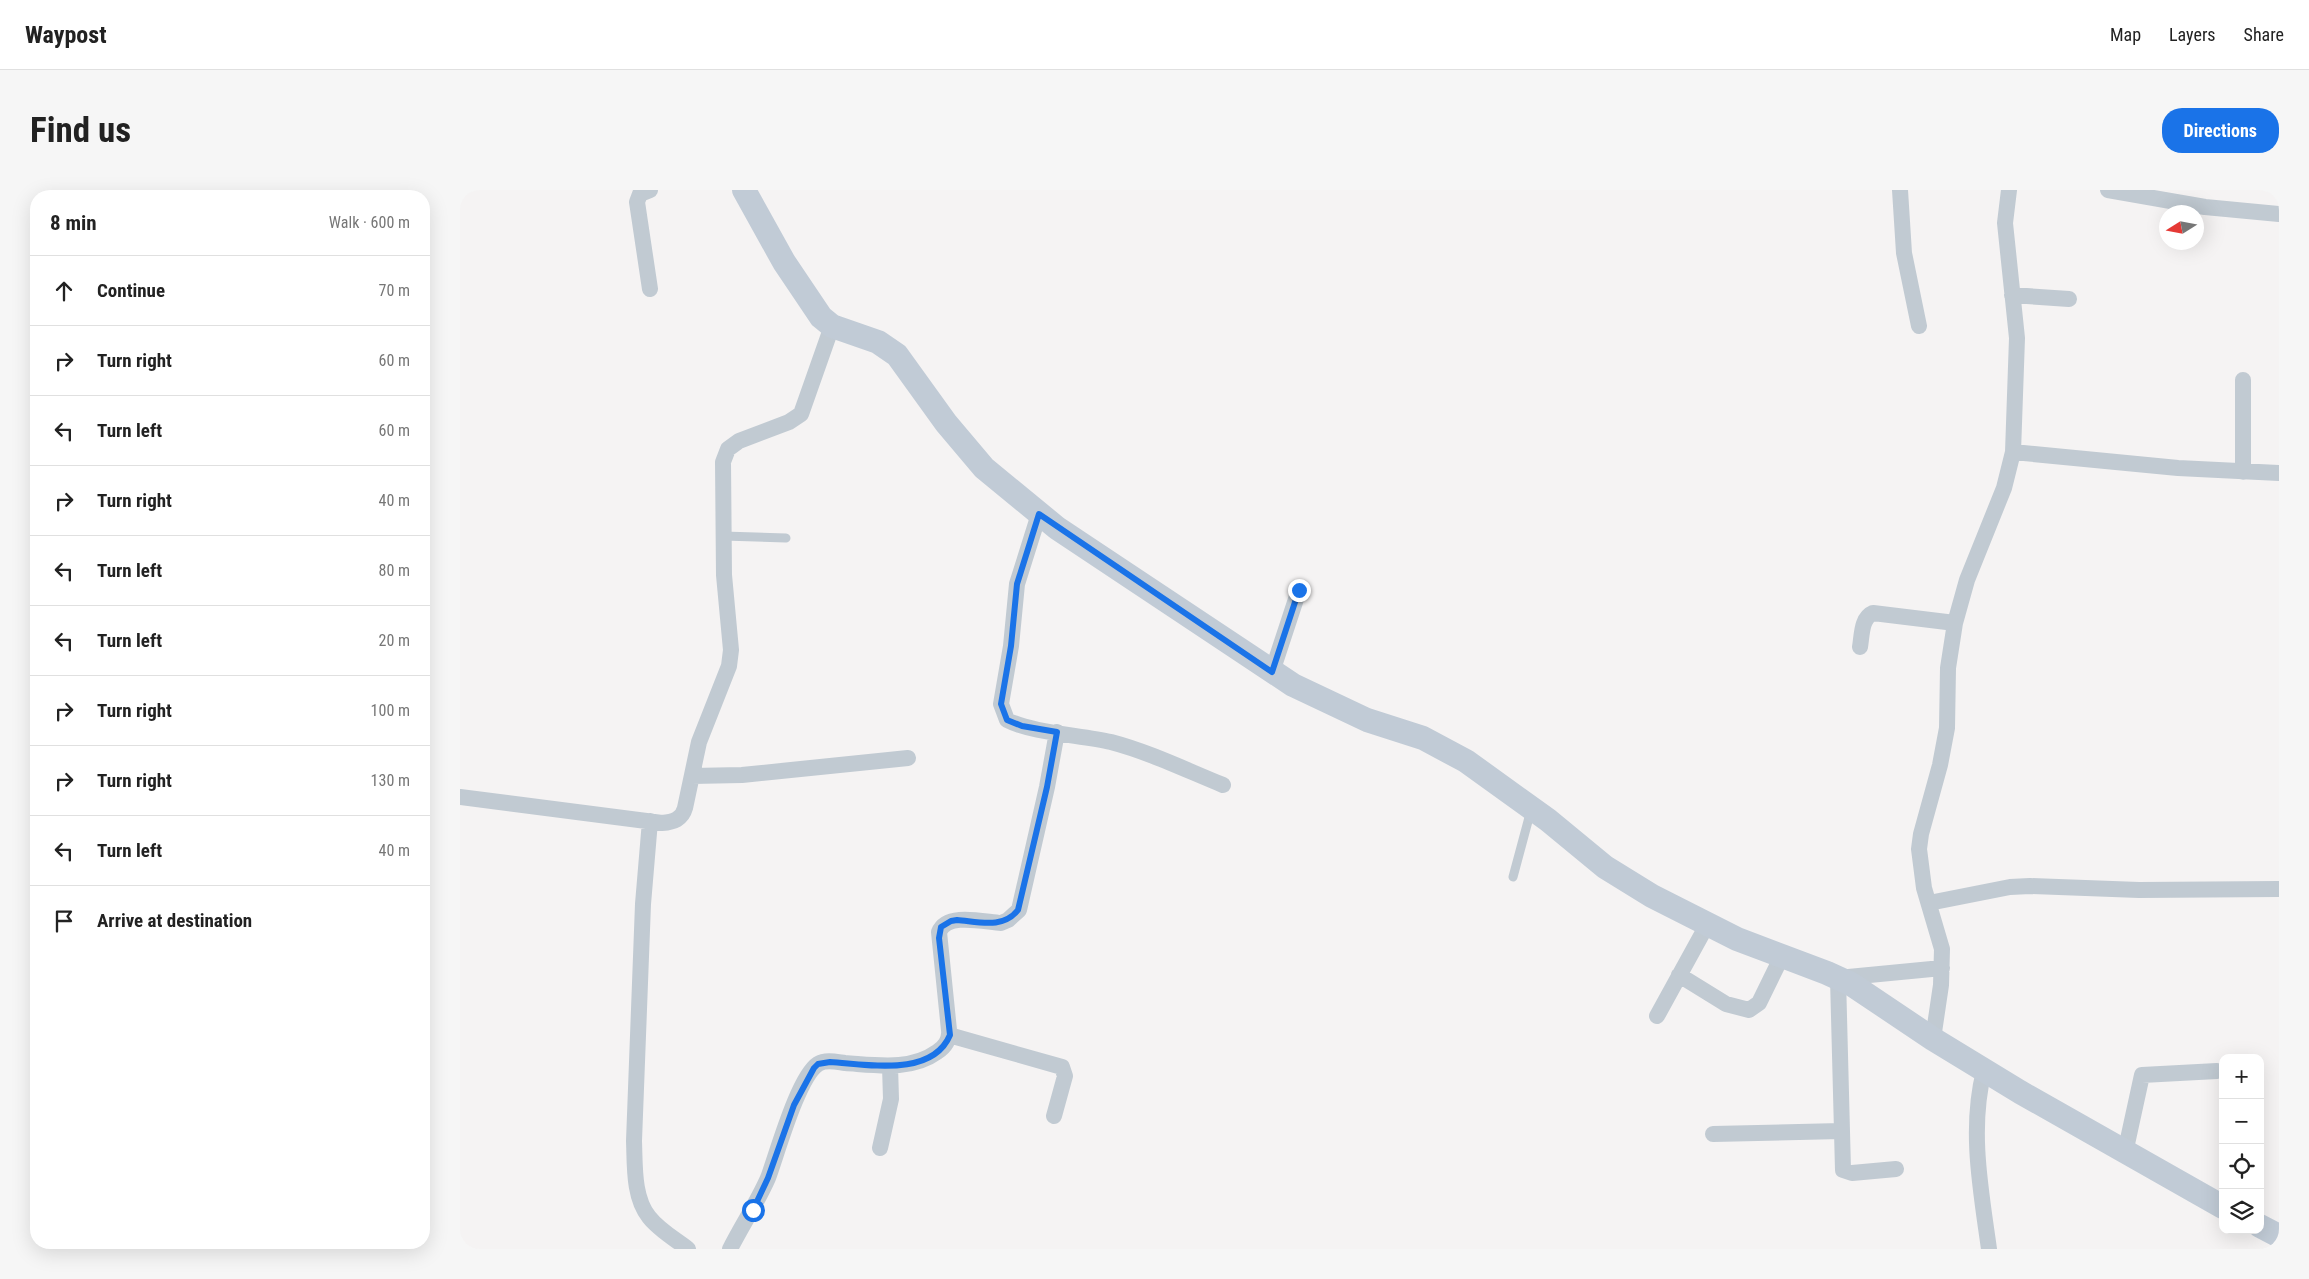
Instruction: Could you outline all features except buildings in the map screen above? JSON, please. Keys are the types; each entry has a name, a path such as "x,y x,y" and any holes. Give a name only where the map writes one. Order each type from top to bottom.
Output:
{"street":[{"path":"650,190 640,194 637,202 650,289"},
{"path":"744,190 784,262 821,317 832,326 863,335 878,342 897,355 946,423 984,468 1039,514 1272,672 1336,707 1446,749 1482,771 1532,808 1605,867 1652,896 1737,939 1838,978 1869,995 1984,1071 2219,1205"},
{"path":"1900,190 1904,253 1919,326"},
{"path":"1933,1039 1942,968 1942,950 1921,874 1920,834 1940,765 1947,728 1948,668 1955,623 1967,580 2004,488 2013,452 2017,338 2005,223 2009,190"},
{"path":"2108,190 2205,207 2279,214"},
{"path":"2012,295 2069,299"},
{"path":"460,797 650,821 669,822 681,816 686,808 699,742 729,666 730,632 724,575 723,536 724,462 728,449 739,441 789,422 801,414 832,326"},
{"path":"2243,380 2243,472"},
{"path":"2013,452 2178,468 2279,473"},
{"path":"1039,514 1017,584 1011,646 1001,704 1007,720 1013,723 1129,748 1222,785"},
{"path":"1272,672 1299,590"},
{"path":"1860,647 1865,621 1867,616 1873,613 1955,623"},
{"path":"730,1249 768,1178 794,1105 818,1064 830,1062 890,1066 928,1058 941,1049 950,1035 939,932 941,927 951,921 1001,923 1008,920 1018,910 1047,787 1057,732"},
{"path":"692,776 742,775 908,758"},
{"path":"650,821 643,904 634,1141 636,1180 641,1201 648,1216 688,1249"},
{"path":"1929,903 2010,887 2030,886 2139,890 2279,889"},
{"path":"1657,1016 1707,925"},
{"path":"1680,976 1726,1004 1749,1010 1759,1003 1782,956"},
{"path":"1838,978 1942,968"},
{"path":"1838,978 1842,1167 1845,1172 1852,1173 1896,1169"},
{"path":"950,1035 1062,1067 1065,1076 1054,1116"},
{"path":"880,1148 891,1099 890,1066"},
{"path":"1984,1071 1979,1093 1977,1121 1980,1175 1989,1249"},
{"path":"2125,1153 2142,1075 2217,1071"},
{"path":"1713,1134 1841,1131"},
{"path":"2264,1228 2279,1236"}],"lane":[{"path":"723,536 786,538"},
{"path":"1513,877 1532,808"}],"route":[{"path":"753,1210 768,1178 794,1105 814,1068 823,1062 903,1065 928,1058 941,1049 950,1035 942,975 939,938 941,927 946,923 957,920 1001,923 1008,920 1018,910 1023,896 1047,787 1057,732 1013,723 1007,720 1001,704 1011,646 1017,584 1022,563 1039,514 1272,672 1299,590"}]}
